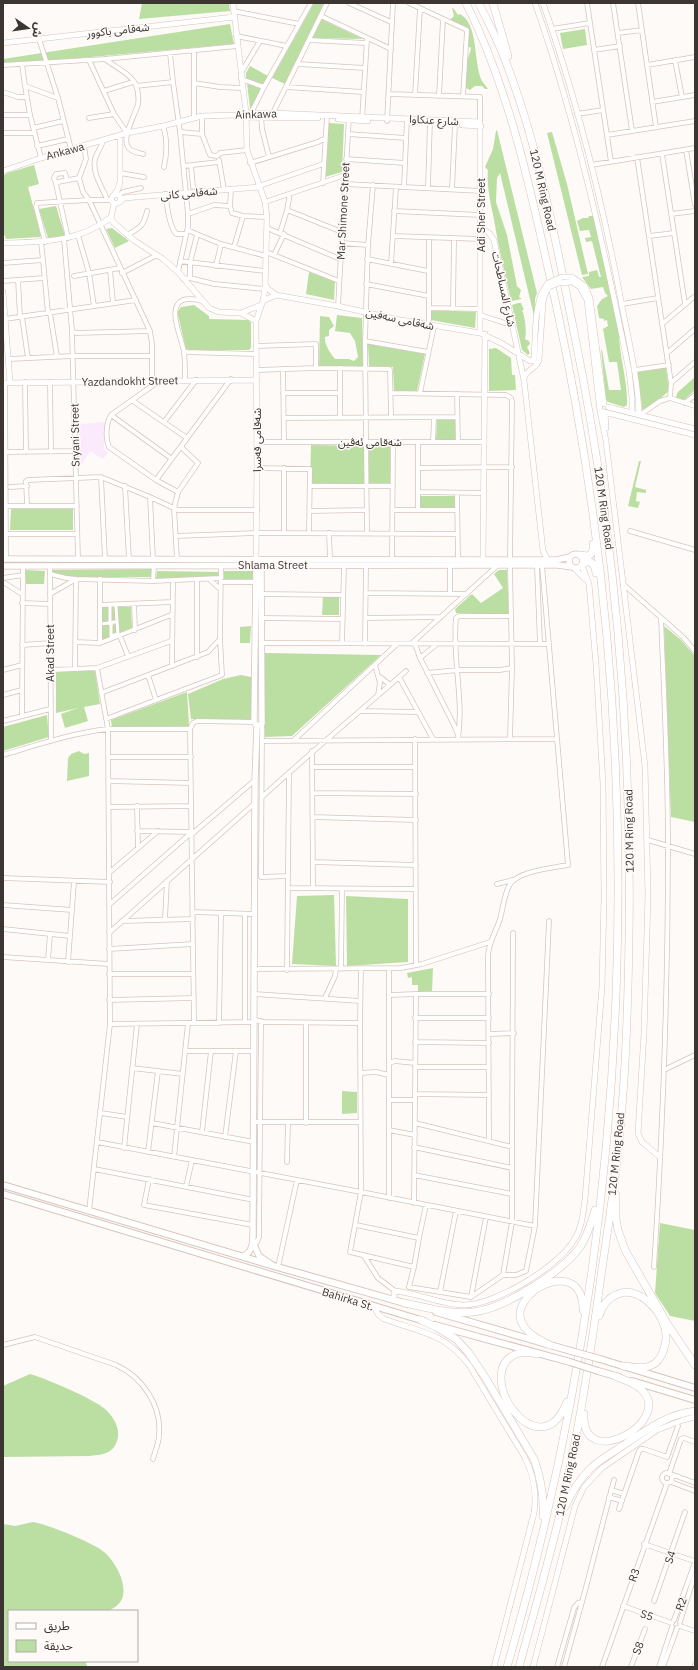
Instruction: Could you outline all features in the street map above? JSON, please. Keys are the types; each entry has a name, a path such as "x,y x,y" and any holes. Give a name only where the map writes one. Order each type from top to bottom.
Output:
{"highway":[{"name":"120 M Ring Road","path":"466,3 495,73 516,136 527,177 569,367 593,520 602,590 613,735 618,858 616,979 604,1165 582,1328 562,1446 541,1539 507,1667"},
{"name":"120 M Ring Road","path":"478,3 504,56 520,101 547,205 569,306 590,415 607,532 620,662 628,774 630,890 626,1038 618,1149 594,1332 568,1480 519,1667"},
{"path":"493,3 533,147"},
{"path":"580,554 589,556 592,552 593,520"},
{"path":"582,565 588,562 594,564 602,590"},
{"path":"618,1149 616,1218 620,1239 668,1325 695,1365"},
{"path":"404,1303 450,1312 472,1313 487,1310 513,1298 556,1270 568,1261 590,1228 604,1165"},
{"path":"550,1345 530,1333 522,1323 520,1317 524,1302 534,1290 541,1285 560,1281 568,1282 576,1288 582,1298 582,1328"},
{"path":"594,1332 601,1310 607,1300 616,1294 628,1292 634,1293 644,1299 655,1309 664,1325 666,1333 664,1350 659,1359 652,1366 643,1368 622,1366"},
{"path":"421,1320 456,1339 468,1352 485,1377 534,1460 540,1474 542,1488 543,1513 541,1539"},
{"path":"538,1354 519,1353 506,1362 502,1372 504,1395 513,1412 525,1422 534,1425 541,1426 554,1423 565,1407 573,1387"},
{"path":"585,1386 583,1419 586,1429 590,1435 597,1440 606,1442 618,1439 630,1433 640,1425 646,1414 648,1403 646,1395 642,1389 615,1376"},
{"path":"556,1528 572,1492 591,1467 656,1424 677,1415 695,1411"}],"main road":[{"path":"575,554 580,554 583,558 582,565 573,567 539,564 548,560 560,560 575,554"},
{"path":"570,557 569,561 573,567"},
{"name":"Shlama Street","path":"4,559 78,559 96,565 154,562 177,559 258,566 330,559 498,566 510,562"},
{"name":"Shlama Street","path":"3,566 50,566 87,562 96,559 129,559 154,562 258,566 366,565 392,562 458,559 483,559 539,564"},
{"path":"96,559 93,562 96,565"},
{"path":"258,566 256,582 258,724"},
{"path":"240,1256 247,1255 250,1252 257,1173 254,1142 258,1122 254,1051 255,780 262,643 262,594 258,566"},
{"name":"Bahirka St.","path":"3,1185 276,1267 600,1359 695,1388"},
{"name":"Bahirka St.","path":"3,1194 374,1307 570,1362 695,1400"},
{"path":"252,1242 259,1256 276,1267"}],"street":[{"name":"شەقامی قەسرا","path":"233,3 242,88 247,114 247,150 250,163 265,202 267,217 265,287 256,321 256,533 258,566"},
{"path":"247,114 264,87 311,3"},
{"path":"272,115 327,3"},
{"path":"348,3 391,22"},
{"path":"387,120 393,3"},
{"path":"389,94 463,96 467,30 409,3"},
{"path":"535,3 558,70 585,166 629,371 632,413"},
{"path":"542,3 564,68 591,165 606,229 635,370 639,415"},
{"path":"587,3 611,162"},
{"path":"613,3 632,131"},
{"path":"638,3 656,127"},
{"path":"415,95 420,8"},
{"path":"233,11 299,24"},
{"path":"321,16 366,41 390,49"},
{"name":"شەقامی باکوور","path":"3,43 234,17"},
{"path":"439,96 443,19"},
{"path":"552,29 590,23"},
{"path":"618,33 642,30"},
{"path":"236,36 286,46"},
{"path":"39,39 58,98 71,149"},
{"path":"309,40 366,41"},
{"path":"260,41 241,77 264,87"},
{"path":"362,119 366,41"},
{"path":"3,65 105,59 237,46"},
{"path":"594,50 620,46"},
{"path":"194,51 194,118"},
{"path":"170,53 184,166 188,214 178,272"},
{"path":"647,65 695,57"},
{"path":"105,59 131,78 138,96 138,104 127,133"},
{"path":"89,60 114,114 127,133 129,149 143,154"},
{"path":"675,60 682,97"},
{"path":"22,64 26,97 41,158"},
{"path":"298,64 365,68"},
{"path":"558,70 564,68"},
{"path":"104,91 134,84 173,82"},
{"path":"194,83 220,87 242,88"},
{"path":"25,86 58,98"},
{"path":"286,87 364,92"},
{"path":"3,92 18,97 26,97"},
{"path":"652,102 695,95"},
{"name":"Adi Sher Street","path":"463,96 480,98 480,315 484,394 483,559"},
{"path":"577,114 603,110"},
{"path":"89,118 114,114"},
{"name":"Ainkawa","path":"127,133 202,116 247,114 480,124"},
{"path":"3,116 30,115"},
{"path":"261,115 262,129 269,157"},
{"path":"202,116 202,134 210,155 217,156 220,153 247,150"},
{"path":"323,183 326,117"},
{"name":"Mar Shimone Street","path":"338,306 349,118"},
{"path":"404,187 407,120"},
{"path":"3,133 33,130 63,121"},
{"path":"607,135 695,121"},
{"path":"428,188 430,122"},
{"path":"452,189 454,123"},
{"path":"163,126 166,134 167,151 164,167"},
{"path":"180,132 202,134"},
{"name":"Ankawa","path":"3,171 41,158 127,133"},
{"path":"348,134 406,138"},
{"path":"120,136 120,185 114,199 112,217 113,222 127,235 157,255 178,272 211,310 241,313 256,321"},
{"path":"37,146 68,139"},
{"path":"250,163 324,139"},
{"path":"103,141 96,158 95,168 98,178 114,199"},
{"path":"84,146 86,159 79,178 83,192 89,200 150,330 152,380"},
{"path":"591,165 695,148"},
{"path":"686,150 693,176 695,205"},
{"path":"662,154 685,304"},
{"path":"217,156 224,190"},
{"path":"637,157 672,383 670,398"},
{"path":"346,159 405,163"},
{"path":"184,166 219,162"},
{"path":"259,186 323,164"},
{"path":"191,166 193,187"},
{"path":"67,180 65,173 56,174 54,178 56,184 58,182 79,178"},
{"path":"120,173 144,176"},
{"path":"265,202 345,176"},
{"name":"Sryani Street","path":"56,184 66,238 72,331 78,559"},
{"path":"345,184 481,191"},
{"path":"367,533 368,510 364,341 367,259 373,185"},
{"name":"شەقامی کانی","path":"114,199 259,186"},
{"path":"391,264 396,187"},
{"path":"57,357 44,278 43,242 36,205 37,203 59,201 114,199 123,192 141,188"},
{"path":"231,189 230,206 232,212 243,216 267,217"},
{"path":"165,194 170,223 176,234 186,232 221,244 274,255 339,281"},
{"path":"274,255 282,234 290,194"},
{"path":"188,214 214,205 230,206"},
{"path":"287,210 342,232"},
{"path":"394,210 481,215"},
{"path":"127,235 142,226 145,221 147,211"},
{"path":"671,214 695,211"},
{"path":"234,247 243,216"},
{"path":"3,243 43,242 66,238 78,235 101,225 112,217"},
{"path":"101,225 118,228"},
{"path":"267,228 340,259"},
{"name":"شارع المساطحات","path":"481,228 489,233 494,240 524,380 540,529"},
{"path":"599,230 606,229"},
{"path":"649,236 674,233"},
{"path":"78,235 90,274 94,306"},
{"path":"190,278 190,263 197,235"},
{"path":"393,236 481,239"},
{"path":"420,393 432,326 428,271 429,238"},
{"path":"453,309 454,239"},
{"path":"341,243 368,245"},
{"path":"216,266 221,244"},
{"path":"122,273 157,255"},
{"path":"367,259 428,271"},
{"path":"3,263 43,260"},
{"path":"180,261 266,271"},
{"path":"74,276 120,268"},
{"path":"110,270 113,303"},
{"path":"3,281 44,278"},
{"path":"183,279 190,278 214,284 265,287 276,295 241,313"},
{"path":"18,280 21,317 28,358"},
{"path":"519,357 528,365 537,365 539,360 543,302 548,285 572,280 580,287 587,300 604,409 606,441 645,766 648,840 646,988 638,1133 642,1142 660,1157"},
{"path":"366,284 429,296"},
{"path":"3,292 6,348 9,359 4,407 4,478 6,506 4,559"},
{"name":"شەقامی سەفین","path":"276,295 338,306 395,319 482,334 504,344 519,357"},
{"path":"662,324 695,296"},
{"path":"622,304 658,298"},
{"path":"185,380 184,352 175,316 175,309 179,303 186,300 193,299 202,301"},
{"path":"5,319 136,300"},
{"path":"430,308 480,309"},
{"path":"480,315 511,325"},
{"path":"667,353 695,329"},
{"path":"72,331 150,330"},
{"path":"364,341 428,352"},
{"path":"256,346 316,344 316,368"},
{"path":"184,352 256,354"},
{"path":"9,359 73,356 152,356"},
{"path":"672,383 695,362"},
{"path":"522,372 528,365"},
{"path":"524,380 528,365"},
{"path":"635,370 669,365"},
{"path":"257,370 316,368 390,369 391,416"},
{"path":"340,368 340,417"},
{"path":"283,369 284,442"},
{"path":"156,480 231,379"},
{"name":"Yazdandokht Street","path":"6,383 231,379 257,380"},
{"path":"160,380 133,401 110,416 107,422 107,442 109,448 156,480 178,492"},
{"path":"164,422 197,380"},
{"path":"25,382 26,452"},
{"path":"50,382 51,452"},
{"path":"284,393 340,393"},
{"path":"391,393 484,394 506,395 511,398 512,467 510,562 512,668 510,739"},
{"path":"457,394 458,442"},
{"path":"685,403 695,395"},
{"path":"639,415 660,401 670,398 695,406"},
{"path":"133,401 188,438"},
{"path":"632,402 638,402"},
{"path":"604,409 632,413 695,429"},
{"path":"604,409 695,435"},
{"path":"110,416 172,459"},
{"path":"284,418 391,416 434,418 457,417"},
{"path":"433,442 434,418"},
{"name":"شەقامی ئەڤین","path":"257,442 484,442"},
{"path":"392,562 393,442"},
{"path":"418,442 418,510"},
{"path":"177,559 174,508 178,492 198,463 181,447"},
{"path":"4,452 76,451"},
{"path":"418,468 512,467"},
{"path":"257,468 310,469 309,533"},
{"path":"284,468 284,533"},
{"path":"101,478 105,559"},
{"path":"27,505 28,480 101,478 125,486 178,510 257,510"},
{"path":"10,487 27,486"},
{"path":"125,486 129,559"},
{"path":"310,486 393,486"},
{"path":"418,492 483,492"},
{"path":"457,492 458,559"},
{"path":"150,497 154,562 153,580"},
{"path":"6,506 77,506"},
{"path":"310,510 368,510"},
{"path":"393,510 457,510"},
{"path":"540,529 543,554 548,560"},
{"path":"540,529 540,644"},
{"path":"630,531 695,550"},
{"path":"176,536 256,533 457,534"},
{"path":"329,533 330,559"},
{"path":"6,534 77,534"},
{"path":"497,884 545,868 568,865 548,644 539,564"},
{"path":"106,719 222,675 220,639 221,565"},
{"path":"342,644 344,565"},
{"path":"365,644 366,565"},
{"path":"450,565 450,594"},
{"path":"364,1256 378,1278 395,1291 452,1304 475,1304 493,1299 511,1290 558,1259 574,1241 581,1225 585,1199 602,987 604,906 603,783 596,671 588,581 582,565"},
{"path":"22,715 23,566"},
{"name":"Akad Street","path":"50,566 51,741"},
{"path":"414,644 441,617 498,566"},
{"path":"573,567 586,581 590,599"},
{"path":"50,574 76,579 209,579 256,582"},
{"path":"3,578 23,575"},
{"path":"50,594 76,579"},
{"path":"75,669 76,579"},
{"path":"100,579 100,643"},
{"path":"209,579 220,589"},
{"path":"172,666 171,615 173,580"},
{"path":"196,580 196,657"},
{"path":"3,582 22,594"},
{"path":"623,584 683,637 695,651"},
{"path":"366,593 467,594"},
{"path":"262,594 343,595"},
{"path":"101,605 172,602"},
{"path":"22,603 50,604"},
{"path":"134,604 135,630"},
{"path":"110,607 112,623"},
{"path":"112,623 116,607"},
{"path":"75,642 100,643 171,615"},
{"path":"458,739 460,710 456,619 458,616 511,616"},
{"path":"366,618 441,617"},
{"path":"262,618 343,619"},
{"path":"654,1266 663,1125 668,847 666,726 661,618"},
{"path":"100,624 112,623"},
{"path":"120,636 128,656"},
{"path":"102,693 208,652 220,639"},
{"path":"50,670 97,668 171,641"},
{"path":"22,645 50,643"},
{"path":"262,643 548,644"},
{"path":"294,740 397,644"},
{"path":"414,644 455,726 458,739"},
{"path":"420,658 437,644"},
{"path":"3,670 22,665"},
{"path":"375,665 379,677 380,689 377,697"},
{"path":"89,1211 110,1024 108,729 97,668"},
{"path":"427,672 500,670 512,668"},
{"path":"262,797 312,751 406,671"},
{"path":"148,675 156,700"},
{"path":"379,677 390,685"},
{"path":"399,677 433,740"},
{"path":"3,696 22,690"},
{"path":"3,721 50,709"},
{"path":"360,711 418,712"},
{"path":"194,1023 190,729 197,721 258,724 262,740 261,877 288,876"},
{"path":"3,755 51,741 108,729 190,729"},
{"path":"415,739 416,965"},
{"path":"262,740 557,739"},
{"path":"312,751 313,888"},
{"path":"108,757 191,756"},
{"path":"313,767 414,767"},
{"path":"287,970 289,773"},
{"path":"110,904 255,780"},
{"path":"108,781 191,783"},
{"path":"313,793 416,794"},
{"path":"109,933 192,858 255,804"},
{"path":"137,806 138,848"},
{"path":"109,807 192,806"},
{"path":"313,817 416,820"},
{"path":"137,831 192,833"},
{"path":"110,872 158,831"},
{"path":"648,840 695,854"},
{"path":"313,862 416,865"},
{"path":"3,878 74,882 110,882"},
{"path":"489,1141 488,953 490,942 500,918 508,887 515,879"},
{"path":"165,919 167,881"},
{"path":"68,962 74,882"},
{"path":"288,888 416,889"},
{"path":"326,998 338,969 342,888"},
{"path":"3,905 72,910"},
{"path":"193,912 255,914"},
{"path":"219,1022 221,913"},
{"path":"245,914 245,1022"},
{"path":"122,921 193,919"},
{"path":"426,1205 409,1287 471,1296 503,1275 516,1275 526,1271 535,1226 549,921"},
{"path":"3,929 70,936"},
{"path":"503,1275 512,1222 514,1034 513,933"},
{"path":"48,960 50,934"},
{"path":"254,969 390,969 416,965 490,942"},
{"path":"110,949 193,944"},
{"path":"3,957 109,964"},
{"path":"361,969 361,1192 350,1252 414,1267"},
{"path":"389,1198 390,969"},
{"path":"109,974 194,974"},
{"path":"254,994 360,1000"},
{"path":"414,1203 416,994"},
{"path":"390,995 489,994"},
{"path":"109,1000 194,998"},
{"path":"415,1018 489,1018"},
{"path":"110,1024 254,1021 360,1023"},
{"path":"252,1242 257,1242 259,1237 257,1173 261,1022"},
{"path":"174,1157 188,1023"},
{"path":"306,1023 306,1123"},
{"path":"124,1148 137,1024"},
{"path":"489,1034 514,1034"},
{"path":"415,1042 489,1043"},
{"path":"185,1051 254,1051"},
{"path":"202,1132 211,1051"},
{"path":"225,1137 236,1051"},
{"path":"664,1070 695,1054"},
{"path":"389,1063 395,1061 415,1065 489,1067"},
{"path":"132,1068 183,1074"},
{"path":"148,1152 158,1071"},
{"path":"360,1072 389,1074"},
{"path":"415,1094 489,1095"},
{"path":"389,1100 415,1100"},
{"path":"101,1113 127,1118"},
{"path":"258,1122 360,1122"},
{"path":"287,1162 288,1122"},
{"path":"152,1123 254,1142"},
{"path":"415,1123 512,1147"},
{"path":"389,1130 415,1135"},
{"path":"97,1142 535,1226"},
{"path":"414,1147 512,1168"},
{"path":"186,1187 192,1160"},
{"path":"94,1169 254,1200"},
{"path":"414,1175 512,1194"},
{"path":"149,1179 144,1205 253,1225"},
{"path":"276,1267 297,1180"},
{"path":"440,1292 456,1211"},
{"path":"471,1296 486,1217"},
{"path":"356,1225 419,1238"},
{"path":"393,1300 395,1291"},
{"path":"374,1307 378,1314 384,1319 432,1334 443,1340 459,1353 469,1364 524,1456 531,1471 536,1492 534,1513 521,1568 494,1667"},
{"path":"3,1345 34,1337 116,1365 128,1372 145,1388 154,1404 160,1434 153,1459"},
{"path":"533,1667 575,1506 584,1487 602,1468 656,1430 678,1421 695,1417"},
{"path":"619,1509 641,1449 667,1457 678,1426"},
{"path":"669,1482 672,1477 670,1474 681,1439 684,1438 695,1442"},
{"path":"695,1483 665,1473 662,1477 664,1482 669,1482 695,1491"},
{"path":"564,1667 614,1480"},
{"name":"R3","path":"602,1667 644,1544 669,1482"},
{"path":"611,1490 624,1494"},
{"path":"609,1497 622,1501"},
{"name":"S4","path":"654,1601 685,1512"},
{"path":"644,1544 694,1562"},
{"name":"R2","path":"659,1667 694,1562"},
{"name":"R2","path":"663,1667 679,1625 695,1574"},
{"path":"557,1667 574,1608 578,1603 582,1602"},
{"name":"S5","path":"623,1606 673,1623"},
{"path":"673,1623 679,1625"},
{"path":"673,1623 695,1631"},
{"name":"S8","path":"631,1667 645,1629"}],"shaded area":[{"path":"105,422 104,449 108,453 103,459 90,451 80,467 79,424"}],"green space":[{"path":"142,3 229,3 230,11 139,19"},
{"path":"314,3 324,3 285,84 272,78"},
{"path":"452,8 458,15 460,14 466,19 470,26 475,44 479,73 482,81 488,89 485,89 482,86 475,86 470,90 466,88 466,64 471,49 468,47 469,30 450,20 454,16"},
{"path":"321,19 363,39 312,38"},
{"path":"230,24 234,44 3,65 3,59"},
{"path":"585,29 587,45 563,49 560,33"},
{"path":"250,66 268,76 262,87 246,79 246,73"},
{"path":"247,83 261,88 252,107 250,108"},
{"path":"328,123 344,124 342,172 325,177"},
{"path":"497,130 537,293 535,299 535,320 500,173 497,178 496,202 507,235 517,286 521,290 519,297 522,299 511,301 499,248 489,193 488,170 485,167 493,149"},
{"path":"552,132 567,184 588,274 582,275 547,133"},
{"path":"34,165 39,184 28,187 41,236 6,239 3,232 3,176 7,173"},
{"path":"56,206 65,236 48,238 39,209"},
{"path":"589,216 594,216 619,332 620,350 627,396 627,405 624,407 606,400 601,350 609,390 621,390 617,362 609,362 603,329 608,326 607,320 604,321 604,319 599,318 597,306 602,299 608,296 603,287 591,289 582,277 589,276 589,272 597,270 599,277 601,277 592,241 586,242 585,238 591,237 589,230 580,231 577,221 583,218 588,218"},
{"path":"112,228 129,241 115,248 106,229"},
{"path":"309,272 335,281 334,300 306,294"},
{"path":"521,303 524,310 522,310 526,332 525,339 529,341 530,344 527,347 530,353 528,355 522,350 512,305"},
{"path":"194,305 209,316 209,319 249,320 251,323 251,348 249,350 186,349 178,311 181,307"},
{"path":"431,310 476,312 475,328 431,320"},
{"path":"337,315 362,318 363,366 319,366 320,316 329,317 334,326 329,330 329,336 325,337 325,343 335,359 349,359 354,361 358,357 355,341 350,333 335,331"},
{"path":"368,344 425,354 417,391 394,391 393,367 369,366"},
{"path":"496,348 511,358 512,375 515,375 516,390 489,391 489,349"},
{"path":"666,368 669,391 643,413 637,372"},
{"path":"695,377 695,390 683,401 677,399 676,396 678,392"},
{"path":"437,420 455,420 455,440 436,440"},
{"path":"311,445 365,446 365,485 310,483"},
{"path":"369,445 390,445 390,483 369,483"},
{"path":"639,461 641,461 635,487 646,490 646,493 637,492 636,501 640,502 638,508 628,506"},
{"path":"420,496 455,496 455,508 420,508"},
{"path":"11,509 73,509 73,530 10,530"},
{"path":"152,569 151,577 68,577 52,573 53,570"},
{"path":"25,570 45,571 44,584 26,584"},
{"path":"499,570 507,570 509,615 456,613 455,609 472,594 481,603 503,588 494,574"},
{"path":"157,571 219,572 219,577 156,579"},
{"path":"224,571 254,571 254,579 224,579"},
{"path":"323,595 339,596 339,615 322,615"},
{"path":"102,607 131,607 132,628 102,640"},
{"path":"251,626 250,643 240,643 240,627"},
{"path":"664,626 681,640 695,656 695,822 671,817"},
{"path":"265,653 381,655 292,736 265,737"},
{"path":"56,671 95,671 100,704 84,707 88,721 65,728 61,714 78,708 56,713"},
{"path":"241,675 251,677 252,720 191,719 188,694 223,679"},
{"path":"187,692 189,726 112,727 111,720"},
{"path":"47,715 49,737 3,751 3,727"},
{"path":"79,751 84,754 89,753 89,776 67,781 68,758 71,754"},
{"path":"334,895 336,966 292,964 297,896"},
{"path":"346,896 408,899 408,962 347,966"},
{"path":"433,968 432,991 418,992 418,985 412,985 412,977 408,978 407,973"},
{"path":"342,1091 357,1092 357,1113 342,1114"},
{"path":"660,1223 695,1230 695,1321 670,1316 655,1293"},
{"path":"30,1374 69,1389 105,1409 114,1419 118,1432 117,1441 113,1449 106,1453 89,1456 3,1457 3,1386"},
{"path":"33,1522 40,1523 70,1534 99,1548 108,1556 116,1567 122,1580 123,1593 122,1599 119,1603 110,1610 8,1610 8,1662 86,1662 87,1667 3,1667 3,1524 15,1526"}]}
